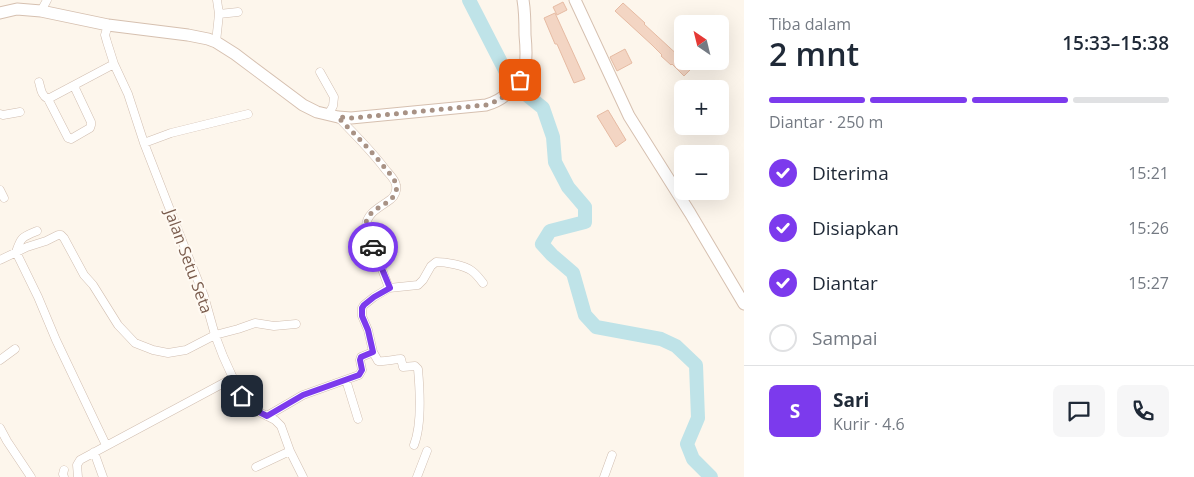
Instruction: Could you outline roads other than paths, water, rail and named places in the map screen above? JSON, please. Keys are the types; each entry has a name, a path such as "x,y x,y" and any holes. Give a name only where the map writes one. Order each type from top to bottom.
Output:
{"street":[{"path":"41,11 47,0"},
{"path":"216,42 219,14 217,0"},
{"path":"0,13 17,9 41,11 108,25 208,39 235,54 303,105 317,112 352,118 486,105 499,100 517,84 525,66 523,0"},
{"path":"575,0 629,116 744,304"},
{"path":"219,14 238,12"},
{"name":"Jalan Setu Seta","path":"108,25 105,35 114,64 128,94 144,143 204,296 215,336 233,378 251,408 275,420 281,426 290,451 303,477"},
{"path":"48,98 114,64"},
{"path":"320,72 334,98 333,116 374,154 396,184 393,198 371,213 366,221 366,226 390,288"},
{"path":"39,82 44,96 48,98 68,138 71,139 90,128 91,125 74,86"},
{"path":"0,114 20,112"},
{"path":"144,143 171,133 248,114"},
{"path":"0,190 4,198"},
{"path":"37,231 24,236 16,252 106,446"},
{"path":"0,260 27,247 61,235 84,275 93,285 118,325 135,343 153,350 168,353 186,350 215,336 255,323 274,326 296,324"},
{"path":"414,445 419,428 420,381 418,369 414,366 403,367 401,360 378,361 373,352 368,330 362,316 362,308 374,297 390,288 418,285 436,262 468,269 476,274 483,283"},
{"path":"0,360 15,350"},
{"path":"267,416 303,395 359,375 362,370 361,357 373,352"},
{"path":"78,477 78,461 233,378"},
{"path":"346,380 358,419"},
{"path":"0,430 31,477"},
{"path":"256,467 290,451"},
{"path":"417,477 427,451"},
{"path":"94,452 103,477"},
{"path":"604,477 612,455"},
{"path":"95,467 99,477"}],"waterway":[{"path":"469,0 508,76 523,92 543,108 553,137 555,162 568,187 585,207 585,222 550,231 542,244 573,273 585,315 596,327 661,339 676,346 696,365 698,418 687,444 693,459 711,477"}]}
